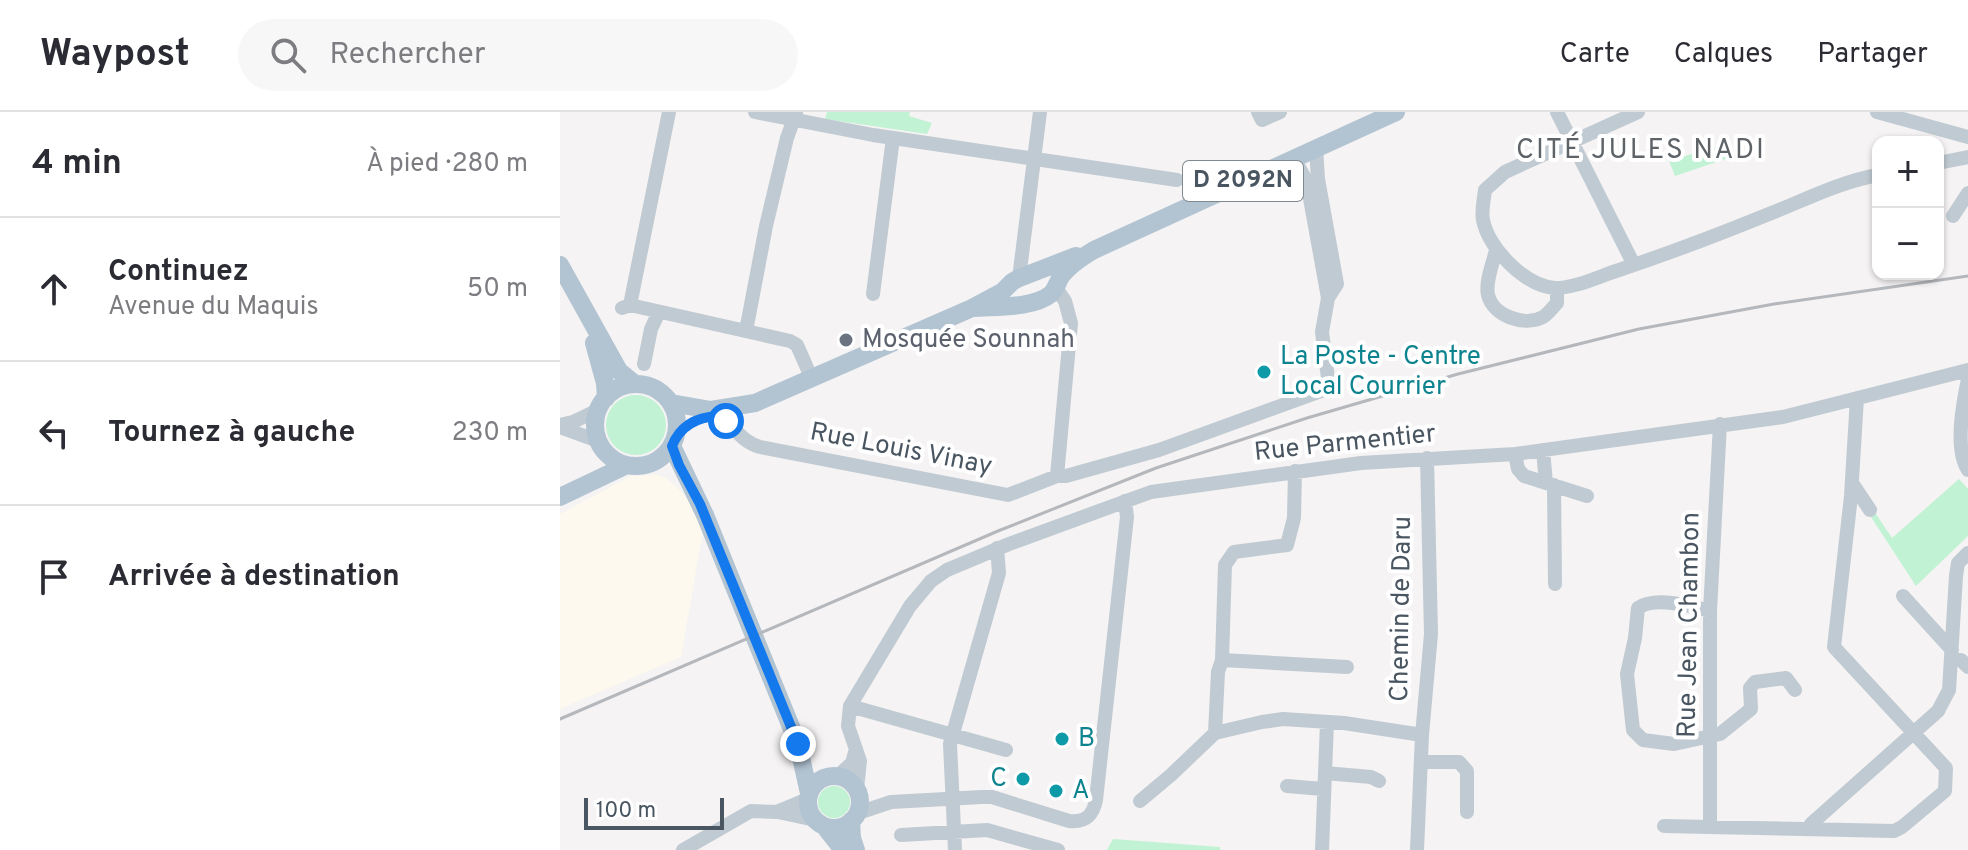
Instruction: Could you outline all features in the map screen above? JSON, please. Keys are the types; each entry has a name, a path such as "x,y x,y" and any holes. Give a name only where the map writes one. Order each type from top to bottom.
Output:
{"main road":[{"name":"D 2092N","path":"671,403 711,410 744,406 830,372 1033,283 1094,250 1394,112"},
{"path":"560,265 619,371 635,384"},
{"path":"580,303 604,376 602,404"},
{"name":"D 2092N","path":"674,440 692,422 747,412 823,379 830,372"},
{"path":"586,484 600,465 595,420 602,404 614,391 635,384 648,385 671,403 677,419 674,440 666,453 651,464"},
{"path":"674,440 798,744 810,814 843,850"},
{"path":"600,444 617,462 627,465 651,464 662,468 694,492"},
{"path":"560,497 627,465"},
{"path":"798,744 833,776"},
{"path":"808,796 813,785 833,776 846,778 858,790 860,802 854,817 852,838 856,850"},
{"path":"820,823 838,828 854,817"}],"street":[{"path":"669,112 626,307 790,341 797,345 811,377"},
{"path":"755,112 796,116 893,138 1177,180"},
{"path":"1040,112 1023,256 1033,283 1065,301 1071,323 1057,476"},
{"path":"1258,112 1262,120 1280,112"},
{"path":"1557,112 1634,265"},
{"path":"1638,112 1505,172 1485,190 1482,218 1489,241 1519,272 1545,286 1557,288 1634,265 1772,213 1805,197 1872,176"},
{"path":"1877,112 1948,131 1967,145 1944,159"},
{"path":"746,331 776,182 796,116"},
{"path":"873,294 893,138"},
{"path":"1312,181 1316,148"},
{"path":"1294,158 1312,181"},
{"name":"Rue Louis Vinay","path":"718,416 746,443 760,447 1008,495 1057,476 1159,450 1324,390 1328,378 1322,332 1328,298 1312,181"},
{"path":"1953,216 1968,193"},
{"path":"1496,250 1488,296 1500,313 1518,320 1542,318 1557,303 1557,288"},
{"path":"644,364 651,329 659,312"},
{"path":"1968,374 1962,419 1962,461 1968,470"},
{"name":"Rue Parmentier","path":"850,706 919,593 947,570 997,548 1151,492 1295,471 1427,458 1515,454 1793,415 1968,374"},
{"path":"1664,826 1894,831 1945,791 1946,768 1834,647 1852,482 1857,398"},
{"path":"560,426 573,422 602,404"},
{"path":"738,434 747,412"},
{"name":"Rue Jean Chambon","path":"1710,827 1710,611 1720,424"},
{"path":"560,426 600,444"},
{"path":"1543,450 1550,484 1555,584"},
{"path":"1515,454 1518,469 1524,476 1587,496"},
{"name":"Chemin de Daru","path":"1417,850 1422,735 1431,634 1427,458"},
{"path":"1215,733 1227,558 1234,552 1287,545 1294,518 1295,471"},
{"path":"1852,482 1870,510"},
{"path":"854,817 891,802 992,797 1077,822 1092,814 1127,517 1125,501"},
{"path":"955,850 950,744 999,573 997,548"},
{"path":"1810,829 1811,824 1938,711 1945,701 1961,610 1958,563 1968,553"},
{"path":"1903,596 1952,654 1968,667"},
{"path":"1710,611 1646,603 1638,608 1627,674 1633,730 1643,740 1674,744 1720,734 1751,709 1750,688 1755,682 1786,678 1795,690"},
{"path":"1222,660 1347,667"},
{"path":"891,802 858,790 860,766 848,726 850,706 1006,750"},
{"path":"1140,801 1215,733 1283,719 1422,735"},
{"path":"1322,850 1327,722"},
{"path":"833,776 852,763 856,748"},
{"path":"1421,762 1459,762 1467,771 1467,812"},
{"path":"1325,773 1371,777 1379,781"},
{"path":"1287,786 1323,789"},
{"path":"778,812 793,808 808,796"},
{"path":"683,850 751,811 778,812 820,823"},
{"path":"901,835 987,830 1058,850"}],"shaded area":[{"path":"657,475 666,478 681,491 694,507 703,530 681,657 560,709 560,514 631,476"}],"green space":[{"path":"827,112 910,112 909,116 932,123 927,134 825,119"},
{"path":"1724,144 1728,158 1675,176 1669,161"},
{"path":"636,395 648,397 657,404 664,413 664,437 657,446 648,453 636,455 624,453 615,446 608,437 606,425 608,413 615,404 624,397"},
{"path":"1959,479 1968,489 1968,536 1916,586 1869,514 1876,514 1892,538"},
{"path":"834,786 846,790 850,802 846,814 834,818 822,814 818,802 822,790"},
{"path":"1113,839 1220,847 1220,850 1107,850"}],"railway":[{"path":"560,719 998,531 1156,468 1307,418 1458,374 1639,329 1774,304 1968,276"}],"place":[{"name":"Mosquée Sounnah","path":"846,340"},
{"name":"La Poste - Centre Local Courrier","path":"1264,372"},
{"name":"B","path":"1062,739"},
{"name":"C","path":"1023,779"},
{"name":"A","path":"1056,791"}],"district":[{"name":"CITÉ JULES NADI","path":"1641,151"}],"route":[{"path":"726,421 718,416 692,422 676,435 673,453 700,504 798,744"}]}
